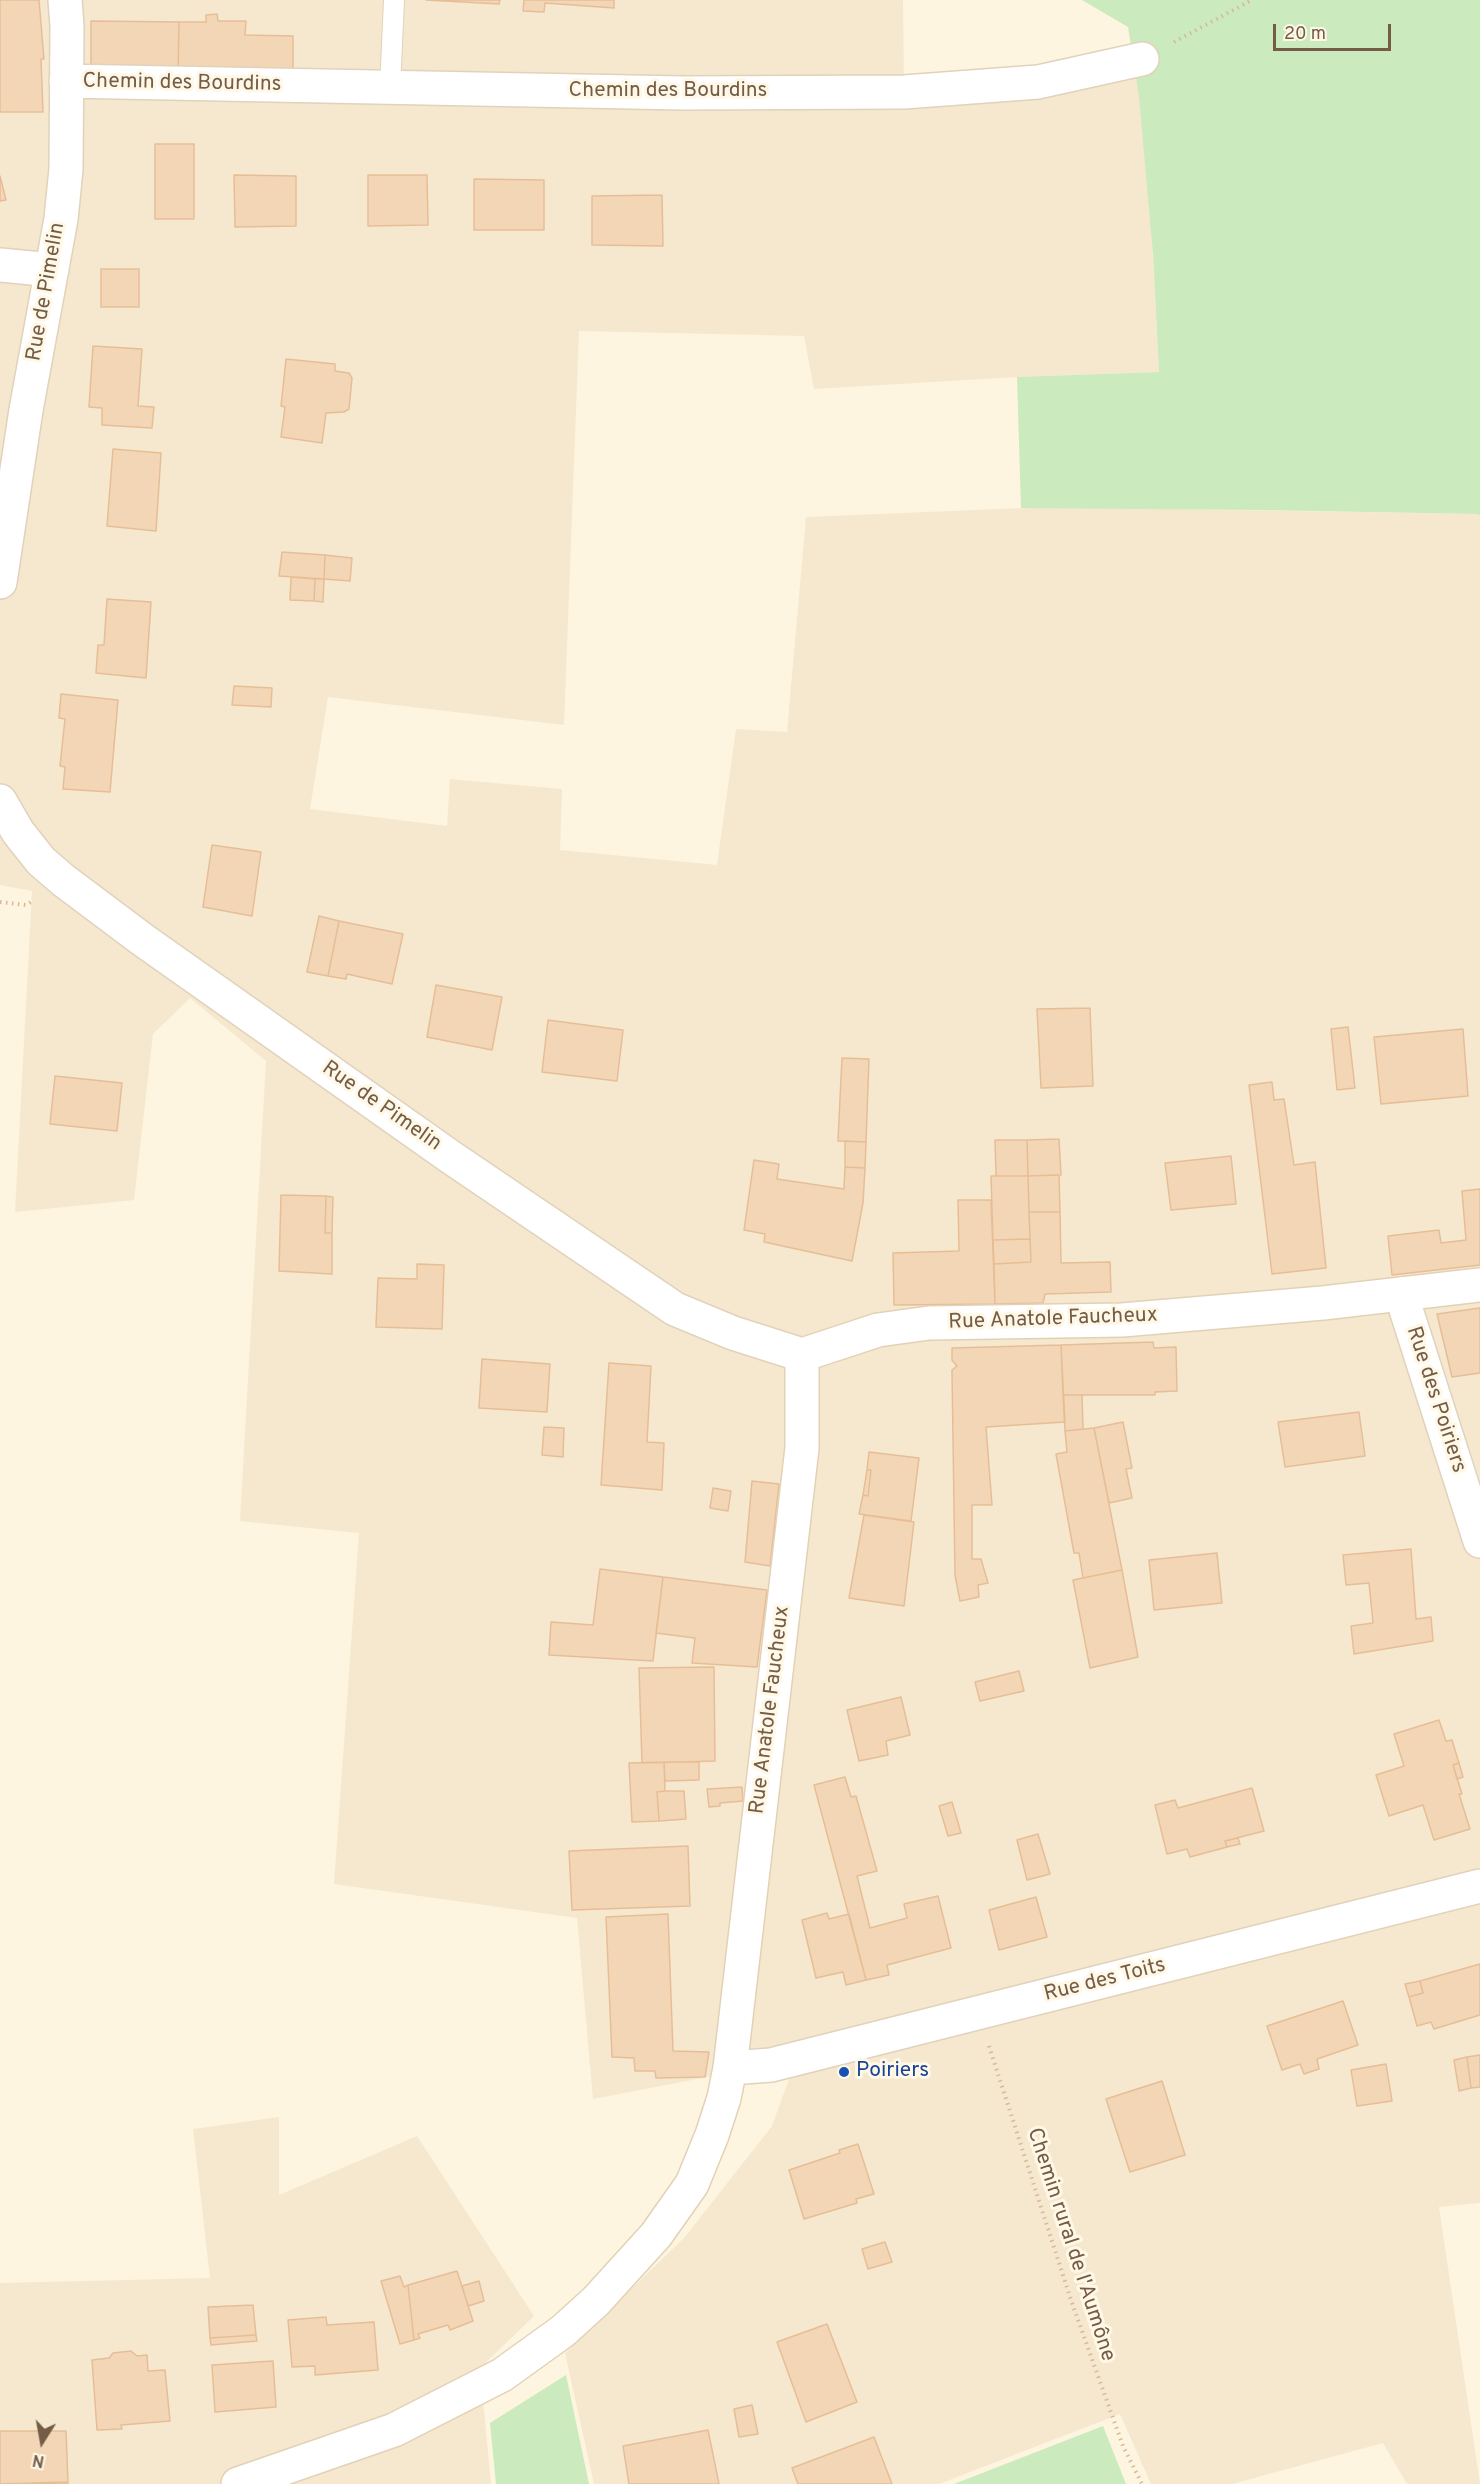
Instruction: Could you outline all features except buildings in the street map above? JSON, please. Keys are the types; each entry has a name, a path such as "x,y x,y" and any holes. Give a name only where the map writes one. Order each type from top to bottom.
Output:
{"street":[{"name":"Rue de Pimelin","path":"0,582 26,410 61,219 66,169 67,26 65,0"},
{"name":"Chemin des Bourdins","path":"66,81 683,93 935,91 1038,82 1142,59"},
{"path":"0,265 51,270"},
{"name":"Rue de Pimelin","path":"0,801 18,832 41,861 63,880 143,940 452,1158 675,1308 733,1333 802,1355"},
{"name":"Rue Anatole Faucheux","path":"238,2484 394,2430 502,2375 563,2331 596,2301 656,2235 692,2184 712,2135 724,2098 730,2068 802,1448 802,1355 878,1330 929,1323 1122,1320 1323,1303 1480,1285"},
{"name":"Rue des Poiriers","path":"1401,1294 1480,1541"},
{"name":"Rue des Toits","path":"730,2068 771,2065 1480,1886"}],"lane":[{"path":"390,88 394,0"}],"path":[{"path":"1142,59 1252,0"},
{"name":"Chemin rural de l'Aumône","path":"978,2013 1072,2303 1123,2446 1142,2484"}],"shaded area":[{"path":"0,0 903,0 904,91 1142,59 1159,372 1017,377 814,389 804,336 579,331 564,725 328,697 310,809 447,826 450,779 562,789 560,850 717,865 736,729 787,732 806,517 1048,507 1478,514 1480,516 1480,2203 1439,2207 1480,2484 1407,2484 1383,2443 1232,2484 1151,2484 1120,2414 939,2484 594,2484 565,2353 684,2238 772,2126 796,2060 593,2099 577,1918 334,1884 359,1533 240,1521 266,1061 190,998 153,1034 134,1200 15,1212 32,891 0,885"},
{"path":"279,2117 279,2195 417,2136 534,2316 480,2368 491,2484 0,2484 0,2283 210,2278 193,2129"}],"green space":[{"path":"1082,0 1480,0 1480,516 1478,514 1256,510 1021,508 1017,377 1159,372 1153,255 1139,96 1128,27"},
{"path":"566,2375 589,2484 496,2484 490,2423"},
{"path":"1103,2426 1126,2484 954,2484"}],"place":[{"name":"Poiriers","path":"844,2072"}]}
